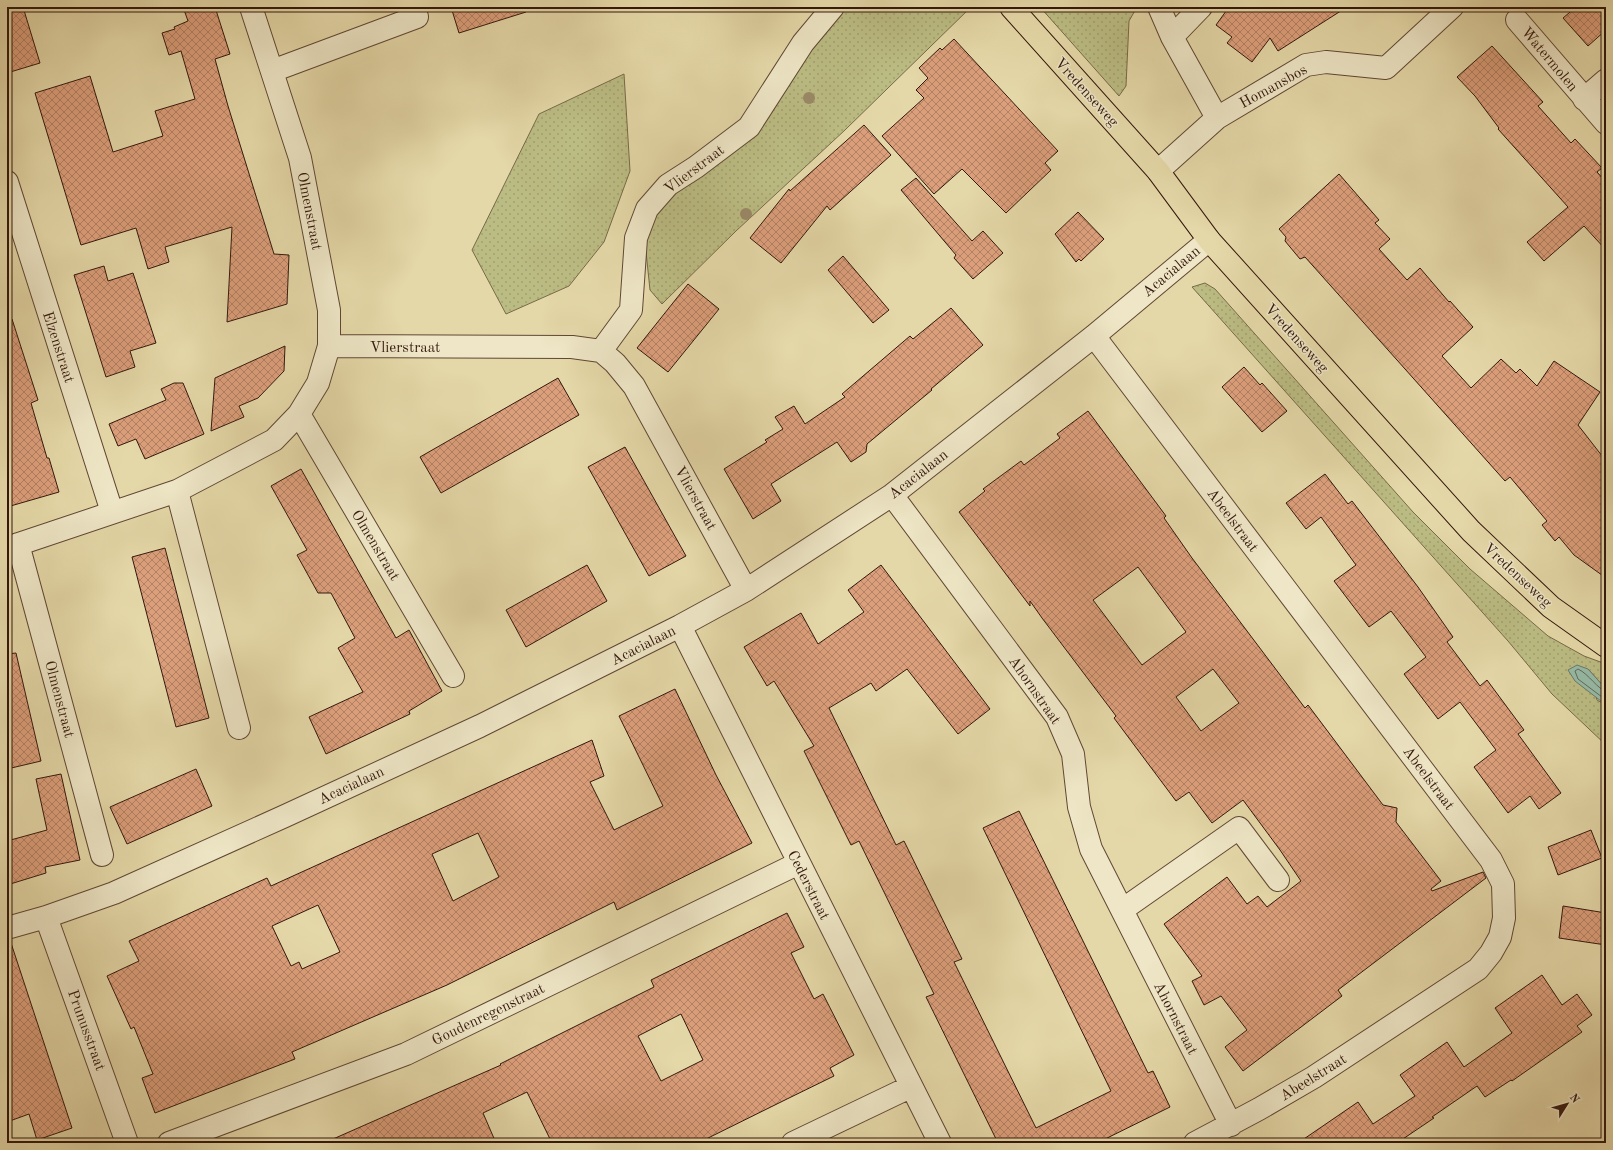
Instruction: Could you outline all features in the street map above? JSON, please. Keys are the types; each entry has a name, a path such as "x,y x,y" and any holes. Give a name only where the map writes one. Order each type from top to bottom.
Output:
{"main road":[{"name":"Vredenseweg","path":"1011,7 1158,170 1209,240 1471,531 1551,607 1606,646"}],"street":[{"name":"Olmenstraat","path":"102,855 13,546 177,491 274,440 299,414 318,383 329,346 329,310 300,158 251,7"},
{"path":"272,71 417,17 414,7"},
{"name":"Vlierstraat","path":"601,351 631,310 636,238 647,209 668,185 696,167 749,127 803,43 834,7"},
{"path":"1159,7 1172,37 1217,118"},
{"path":"1172,37 1202,7"},
{"name":"Homansbos","path":"1158,170 1217,118 1306,64 1326,62 1386,68 1452,7"},
{"name":"Watermolen","path":"1517,20 1606,123"},
{"name":"Watermolen","path":"1584,99 1606,80"},
{"name":"Elzenstraat","path":"7,182 112,512"},
{"name":"Acacialaan","path":"7,928 46,917 114,893 314,802 480,726 680,626 746,590 892,495 1094,336 1209,240"},
{"name":"Abeelstraat","path":"1094,336 1491,860 1503,884 1504,918 1500,937 1491,953 1478,969 1314,1077 1231,1125 1196,1143"},
{"name":"Vlierstraat","path":"329,346 572,347 601,351 615,363 634,386 746,590"},
{"name":"Olmenstraat","path":"299,414 453,676"},
{"path":"177,491 239,728"},
{"name":"Ahornstraat","path":"892,495 1056,717 1073,754 1079,807 1091,849 1231,1125"},
{"name":"Cederstraat","path":"680,626 910,1087 940,1143"},
{"path":"1122,910 1239,828 1278,880"},
{"name":"Goudenregenstraat","path":"169,1143 406,1054 799,863"},
{"name":"Prunusstraat","path":"46,917 127,1143"},
{"path":"793,1143 910,1087"}],"green space":[{"path":"843,7 971,7 845,130 736,231 662,304 650,290 645,242 656,210 693,175 814,43"},
{"path":"1040,7 1137,7 1129,21 1126,86 1119,96"},
{"path":"624,74 630,171 604,242 569,286 506,314 472,250 539,114"},
{"path":"1205,283 1215,289 1413,512 1470,569 1548,636 1584,656 1606,664 1606,689 1588,669 1597,700 1606,705 1606,745 1552,694 1508,641 1192,287"}],"water":[{"path":"1577,665 1588,669 1606,689 1606,705 1575,681 1568,670"}],"building":[{"path":"7,7 23,7 40,63 7,73"},
{"path":"183,7 215,7 230,54 215,59 228,106 274,254 289,255 287,304 227,322 232,227 165,247 169,262 148,269 136,228 81,245 35,93 90,76 113,152 163,136 155,111 195,99 181,51 169,55 162,33 175,29 174,27 188,21"},
{"path":"451,7 525,7 526,12 459,33"},
{"path":"1229,7 1347,7 1278,51 1270,38 1252,62 1227,43 1232,37 1216,25"},
{"path":"1576,7 1606,7 1606,30 1588,46 1563,18"},
{"path":"954,39 1058,151 1045,163 1051,170 1006,213 962,169 934,194 882,136 924,98 916,90 928,78 919,68 940,48 942,50"},
{"path":"1492,46 1543,102 1538,106 1571,143 1575,139 1602,168 1597,172 1606,182 1606,250 1584,226 1544,261 1527,242 1568,207 1498,129 1499,128 1475,96 1457,77"},
{"path":"864,125 891,155 830,210 827,206 781,263 750,238 789,189 790,191"},
{"path":"1339,174 1379,220 1375,223 1390,239 1379,249 1407,280 1420,268 1473,327 1442,356 1471,388 1501,359 1516,373 1520,369 1537,386 1554,361 1600,392 1578,425 1606,461 1606,578 1574,555 1559,537 1555,541 1542,525 1547,521 1510,477 1505,481 1305,257 1300,259 1285,241 1286,237 1279,229"},
{"path":"916,178 972,241 983,231 1003,253 973,279 954,258 956,255 901,190"},
{"path":"1078,212 1104,239 1081,261 1079,259 1076,262 1055,234"},
{"path":"843,256 889,310 873,323 828,270"},
{"path":"104,266 108,281 133,273 156,343 130,351 135,367 106,377 74,275"},
{"path":"688,284 719,309 668,372 637,348"},
{"path":"951,308 983,345 867,444 866,452 851,462 837,442 771,484 781,501 753,519 724,469 767,442 765,440 783,429 775,417 794,406 805,424 845,397 842,394 910,336 913,339"},
{"path":"7,319 12,319 38,400 31,403 47,458 49,458 59,492 7,507"},
{"path":"285,346 284,371 258,398 239,406 244,417 211,431 215,378"},
{"path":"1244,367 1260,385 1262,383 1287,411 1262,432 1222,387"},
{"path":"558,378 579,415 441,493 420,457"},
{"path":"174,383 183,383 204,434 145,459 136,439 118,446 109,424 166,400 161,389"},
{"path":"1088,411 1166,516 1164,518 1192,558 1305,708 1308,705 1383,805 1397,808 1396,822 1441,881 1431,889 1432,891 1483,872 1486,878 1338,990 1342,996 1243,1071 1225,1047 1247,1030 1221,996 1204,1005 1192,981 1202,976 1164,924 1227,877 1247,904 1258,896 1267,907 1301,881 1243,800 1212,823 1189,792 1176,801 1114,718 1116,716 1030,601 1030,606 959,512 985,491 983,489 1021,461 1024,465 1060,438 1057,434","holes":["1138,567 1186,632 1142,665 1093,600","1213,669 1239,703 1201,731 1176,697"]},
{"path":"625,447 686,556 649,576 588,467"},
{"path":"301,469 396,638 409,630 442,691 409,711 410,714 326,754 309,717 363,692 338,648 355,638 331,593 318,593 297,555 307,550 271,486"},
{"path":"1325,474 1348,504 1352,501 1418,587 1453,637 1447,642 1480,686 1487,680 1524,730 1518,734 1561,793 1539,809 1530,796 1508,813 1474,767 1496,750 1460,702 1438,719 1404,674 1426,657 1391,611 1369,627 1334,581 1356,565 1321,517 1306,529 1286,503"},
{"path":"165,548 209,718 176,727 132,557"},
{"path":"587,565 607,601 526,647 506,610"},
{"path":"881,565 990,709 958,734 907,669 876,691 871,683 829,708 896,845 904,841 962,959 954,962 1036,1128 1111,1091 983,828 1019,811 1148,1073 1153,1071 1170,1107 1097,1143 998,1143 926,997 934,994 859,841 851,845 804,751 814,746 774,681 767,686 744,647 801,613 818,644 864,612 848,590"},
{"path":"16,653 41,761 7,769 7,654"},
{"path":"675,689 716,775 752,843 617,910 614,902 447,985 292,1052 295,1059 155,1113 142,1078 153,1074 134,1027 131,1029 107,976 139,961 129,941 267,878 271,886 592,740 604,776 590,782 614,830 663,806 619,716","holes":["478,833 499,877 453,901 432,854","318,905 340,952 302,969 299,962 291,966 272,926"]},
{"path":"196,769 212,806 127,844 110,807"},
{"path":"61,774 80,860 45,867 46,873 7,885 7,841 47,830 36,779"},
{"path":"1591,830 1602,858 1558,875 1548,847"},
{"path":"1563,906 1606,913 1606,945 1559,938"},
{"path":"787,913 804,947 791,953 814,999 823,994 854,1055 830,1068 834,1076 698,1143 552,1143 527,1092 483,1113 496,1143 324,1143 501,1065 500,1064 654,987 651,980","holes":["681,1014 703,1060 661,1081 638,1036"]},
{"path":"11,943 72,1128 37,1140 29,1114 7,1122 7,944"},
{"path":"1542,975 1562,1005 1577,994 1592,1015 1577,1026 1582,1032 1512,1081 1511,1080 1485,1097 1477,1086 1397,1143 1298,1143 1358,1102 1373,1124 1415,1096 1400,1075 1447,1042 1464,1067 1512,1033 1495,1008"}]}
